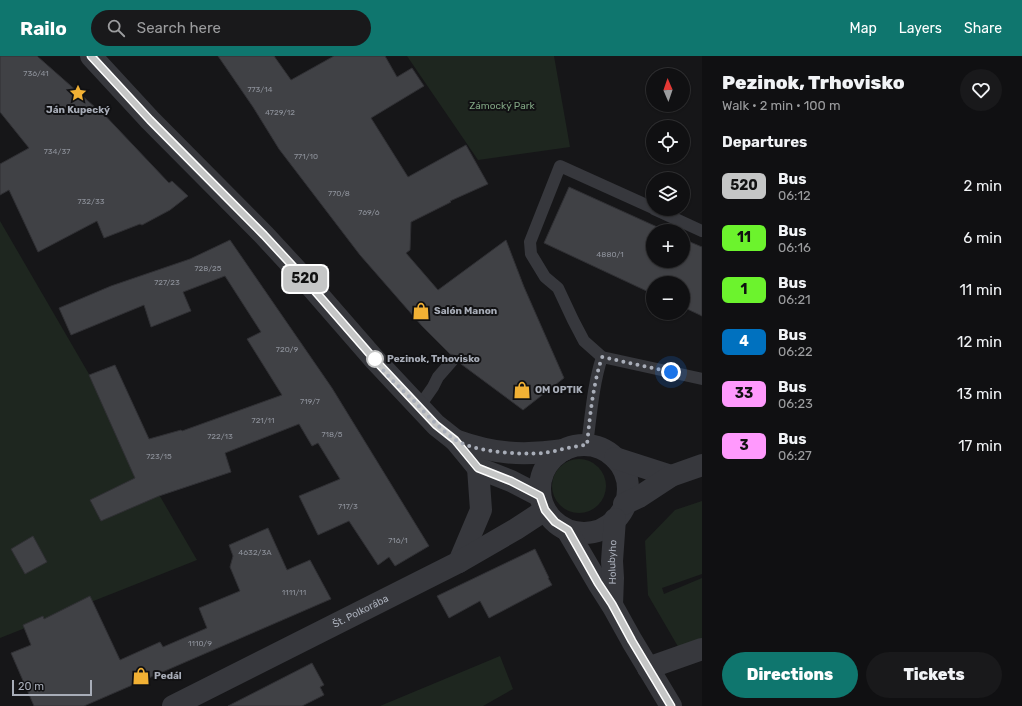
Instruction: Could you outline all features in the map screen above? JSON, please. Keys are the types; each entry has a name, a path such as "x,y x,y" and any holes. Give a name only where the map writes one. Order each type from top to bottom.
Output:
{"street":[{"path":"91,56 150,120 264,235 375,360 436,425 455,440 478,468 511,481 543,503"},
{"path":"455,440 484,449 504,453 530,453 564,450"},
{"path":"620,512 627,495 627,485 621,466 615,458 607,452 587,445 575,446 554,456 545,469 540,485 543,503 555,522 568,530 578,532 598,530 607,526 620,512 639,497 671,476 702,465"},
{"path":"615,458 671,476"},
{"path":"459,562 481,510 478,468"},
{"name":"Št. Polkorába","path":"173,706 459,562 516,529 543,503"},
{"name":"Holubyho","path":"612,604 612,561 620,512"},
{"name":"Holubyho","path":"568,530 671,706"},
{"path":"648,668 702,649"}],"lane":[{"path":"646,205 560,166 530,242 530,254 545,277 558,288 584,341 602,357 702,379"},
{"path":"670,216 702,230"},
{"path":"587,445 591,405 598,369 602,357"},
{"path":"419,407 438,377 452,361"}],"green space":[{"name":"Zámocký Park","path":"407,56 554,56 570,147 478,160"},
{"path":"0,221 197,560 0,638"},
{"path":"579,459 589,461 598,467 604,476 606,486 604,496 598,505 589,511 579,513 569,511 560,505 554,496 552,486 554,476 560,467 569,461"},
{"path":"702,501 702,574 662,588 664,594 702,578 702,642 680,650 648,595 645,541 675,510"},
{"path":"500,656 513,689 483,706 380,706"}],"building":[{"path":"0,56 37,56 96,108 98,108 169,183 172,181 188,196 170,210 142,225 140,224 104,238 97,221 38,252 9,190 0,195 0,164 29,148 0,112"},
{"path":"218,56 274,56 291,80 334,56 385,56 397,77 412,68 424,86 371,118 408,177 466,145 488,184 450,201 451,202 411,222 410,250 406,253 438,290 506,240 524,287 564,378 523,410 461,364 457,356 450,354 422,326 360,255 279,149 253,107"},
{"path":"569,187 651,224 646,224 646,268 690,268 690,242 702,247 702,316 690,310 690,276 646,276 646,291 544,243"},
{"path":"230,240 332,388 429,546 395,566 389,557 378,565 349,521 318,535 299,496 340,479 318,443 312,446 299,424 225,453 231,472 159,496 101,521 90,500 135,478 89,375 115,365 149,439 181,430 182,431 282,395 247,339 261,332 225,276 183,292 191,311 151,327 144,305 71,335 59,308 111,286 190,259"},
{"path":"268,528 287,570 310,560 331,599 84,706 34,706 11,653 31,645 23,625 43,616 44,619 90,596 120,660 160,642 163,647 207,628 199,608 240,591 230,567 233,556 229,545"},
{"path":"33,536 47,562 25,574 11,549"},
{"path":"535,549 552,585 489,618 480,601 449,618 437,596"},
{"path":"312,663 324,685 320,687 324,695 302,706 228,706"}],"bus line":[{"name":"520","path":"91,56 150,120 264,235 408,396 436,425 455,440 478,468 511,481 540,496 545,510 555,522 568,530 671,706"}],"place":[{"name":"Ján Kupecký","path":"78,93"},
{"name":"Salón Manon","path":"421,311"},
{"name":"Pezinok, Trhovisko","path":"375,359"},
{"name":"OM OPTIK","path":"522,390"},
{"name":"Pedál","path":"141,676"}],"route":[{"path":"375,359 436,425 455,440 484,449 504,453 524,454 564,450 575,446 587,445 591,405 598,369 602,357 671,372"}]}
